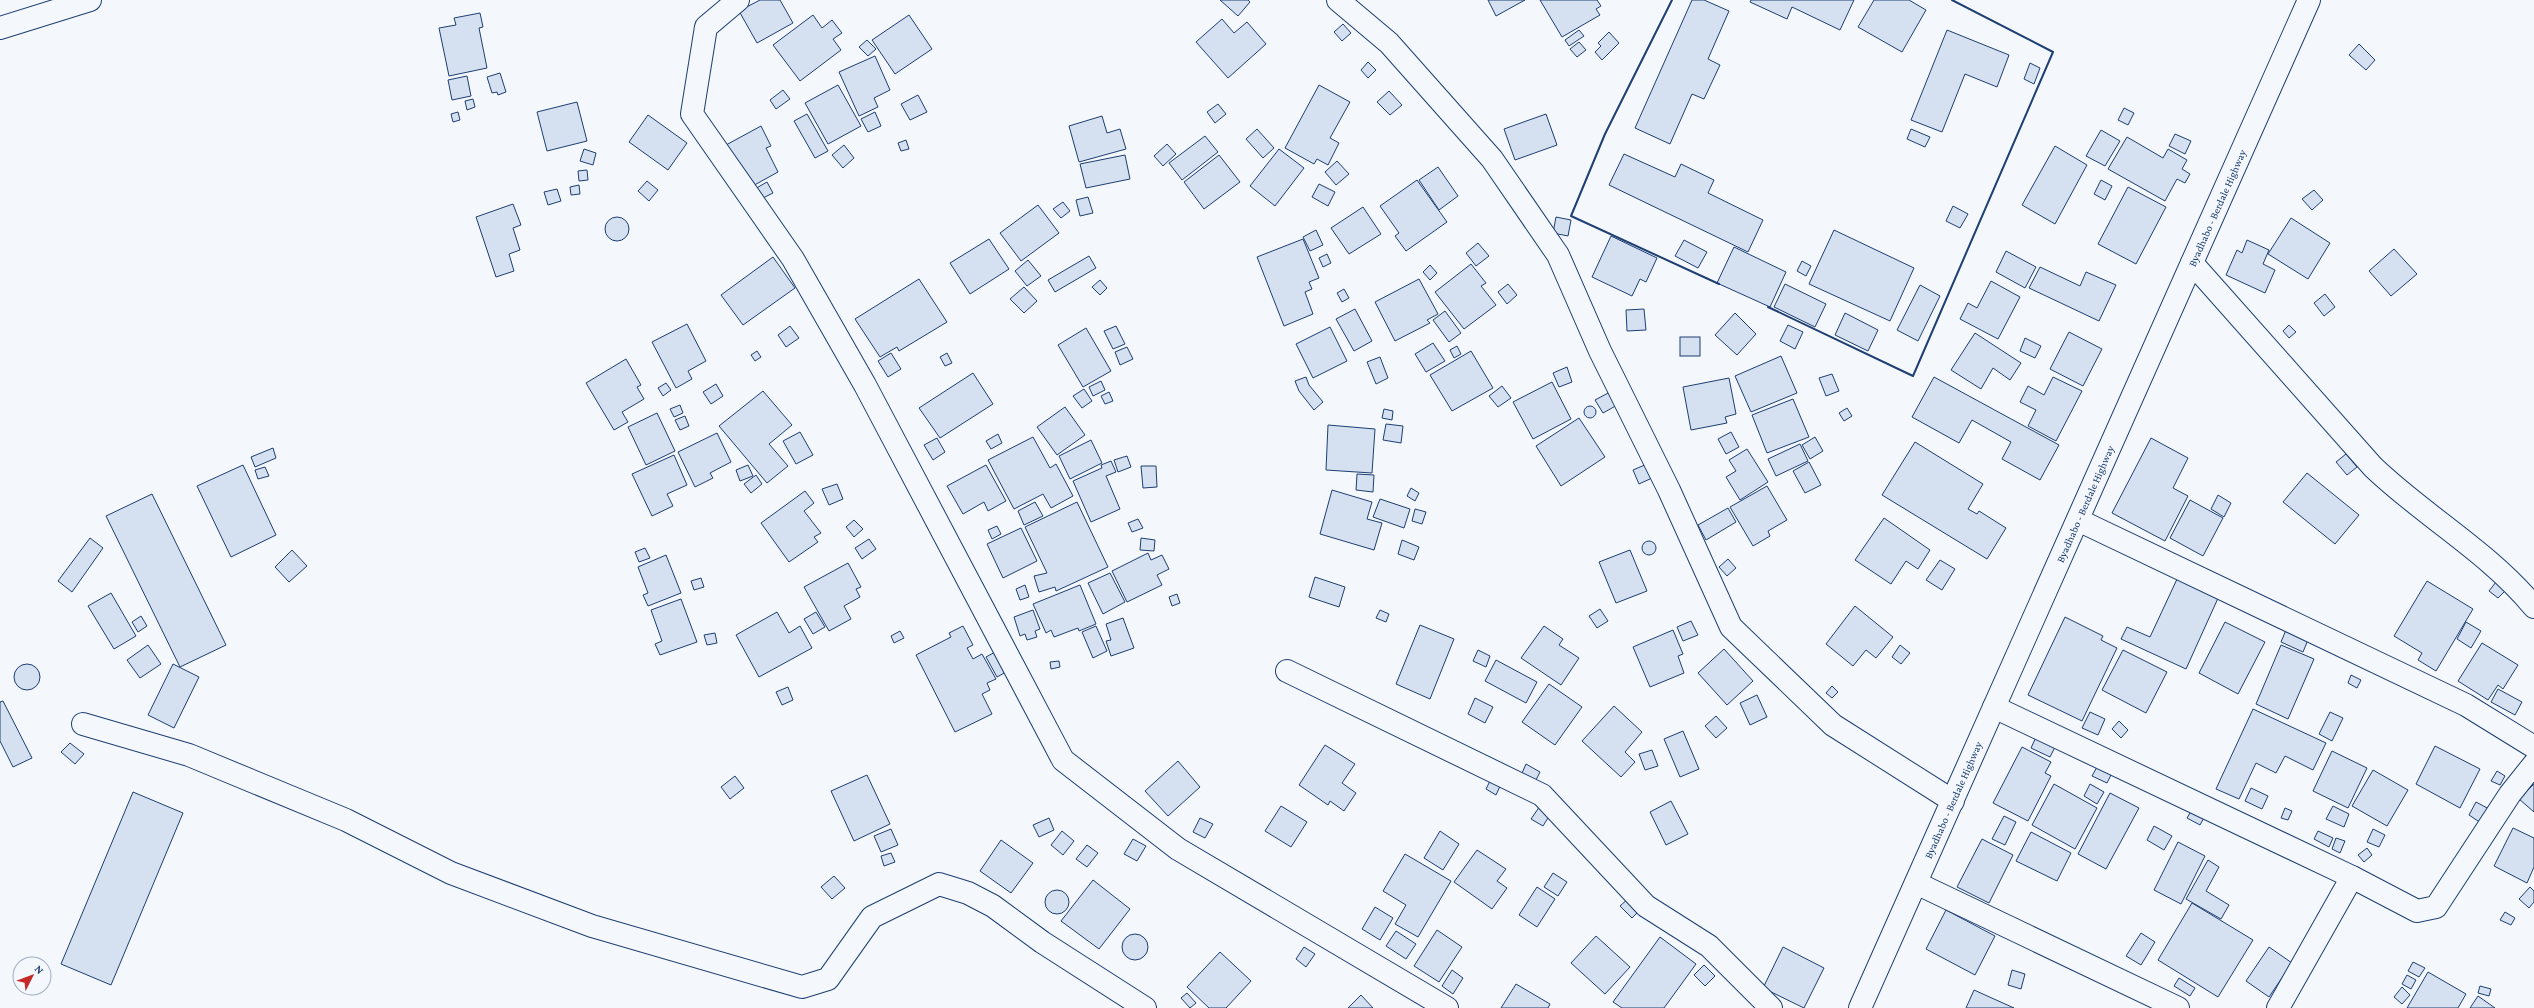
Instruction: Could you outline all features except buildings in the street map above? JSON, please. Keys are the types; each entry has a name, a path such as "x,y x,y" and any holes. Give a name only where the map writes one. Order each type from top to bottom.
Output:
{"street":[{"path":"0,28 65,4 90,0"},
{"path":"738,0 706,27 692,114 792,259 866,385 1064,760 1178,849 1447,1008"},
{"path":"1338,0 1389,43 1492,159 1558,255 1600,352 1669,490 1731,627 1833,725 1953,801"},
{"name":"Byadhabo - Berdale Highway","path":"1860,1008 2309,0"},
{"path":"2192,263 2373,468 2397,491 2514,582 2534,607"},
{"path":"2078,520 2466,705 2534,747"},
{"path":"1287,671 1542,795 1646,906 1709,946 1771,1008"},
{"path":"1994,707 2352,877 2417,911 2436,907 2510,794 2534,764"},
{"path":"83,724 189,755 346,820 451,873 592,926 802,987 828,979 872,917 939,884 968,893 993,906 1042,942 1145,1008"},
{"path":"2278,1008 2352,877"},
{"path":"1916,883 2178,1008"}],"wall":[{"path":"1672,0 1605,134 1571,216 1719,284"},
{"path":"1768,307 1913,376 2053,52 1952,0"}]}
